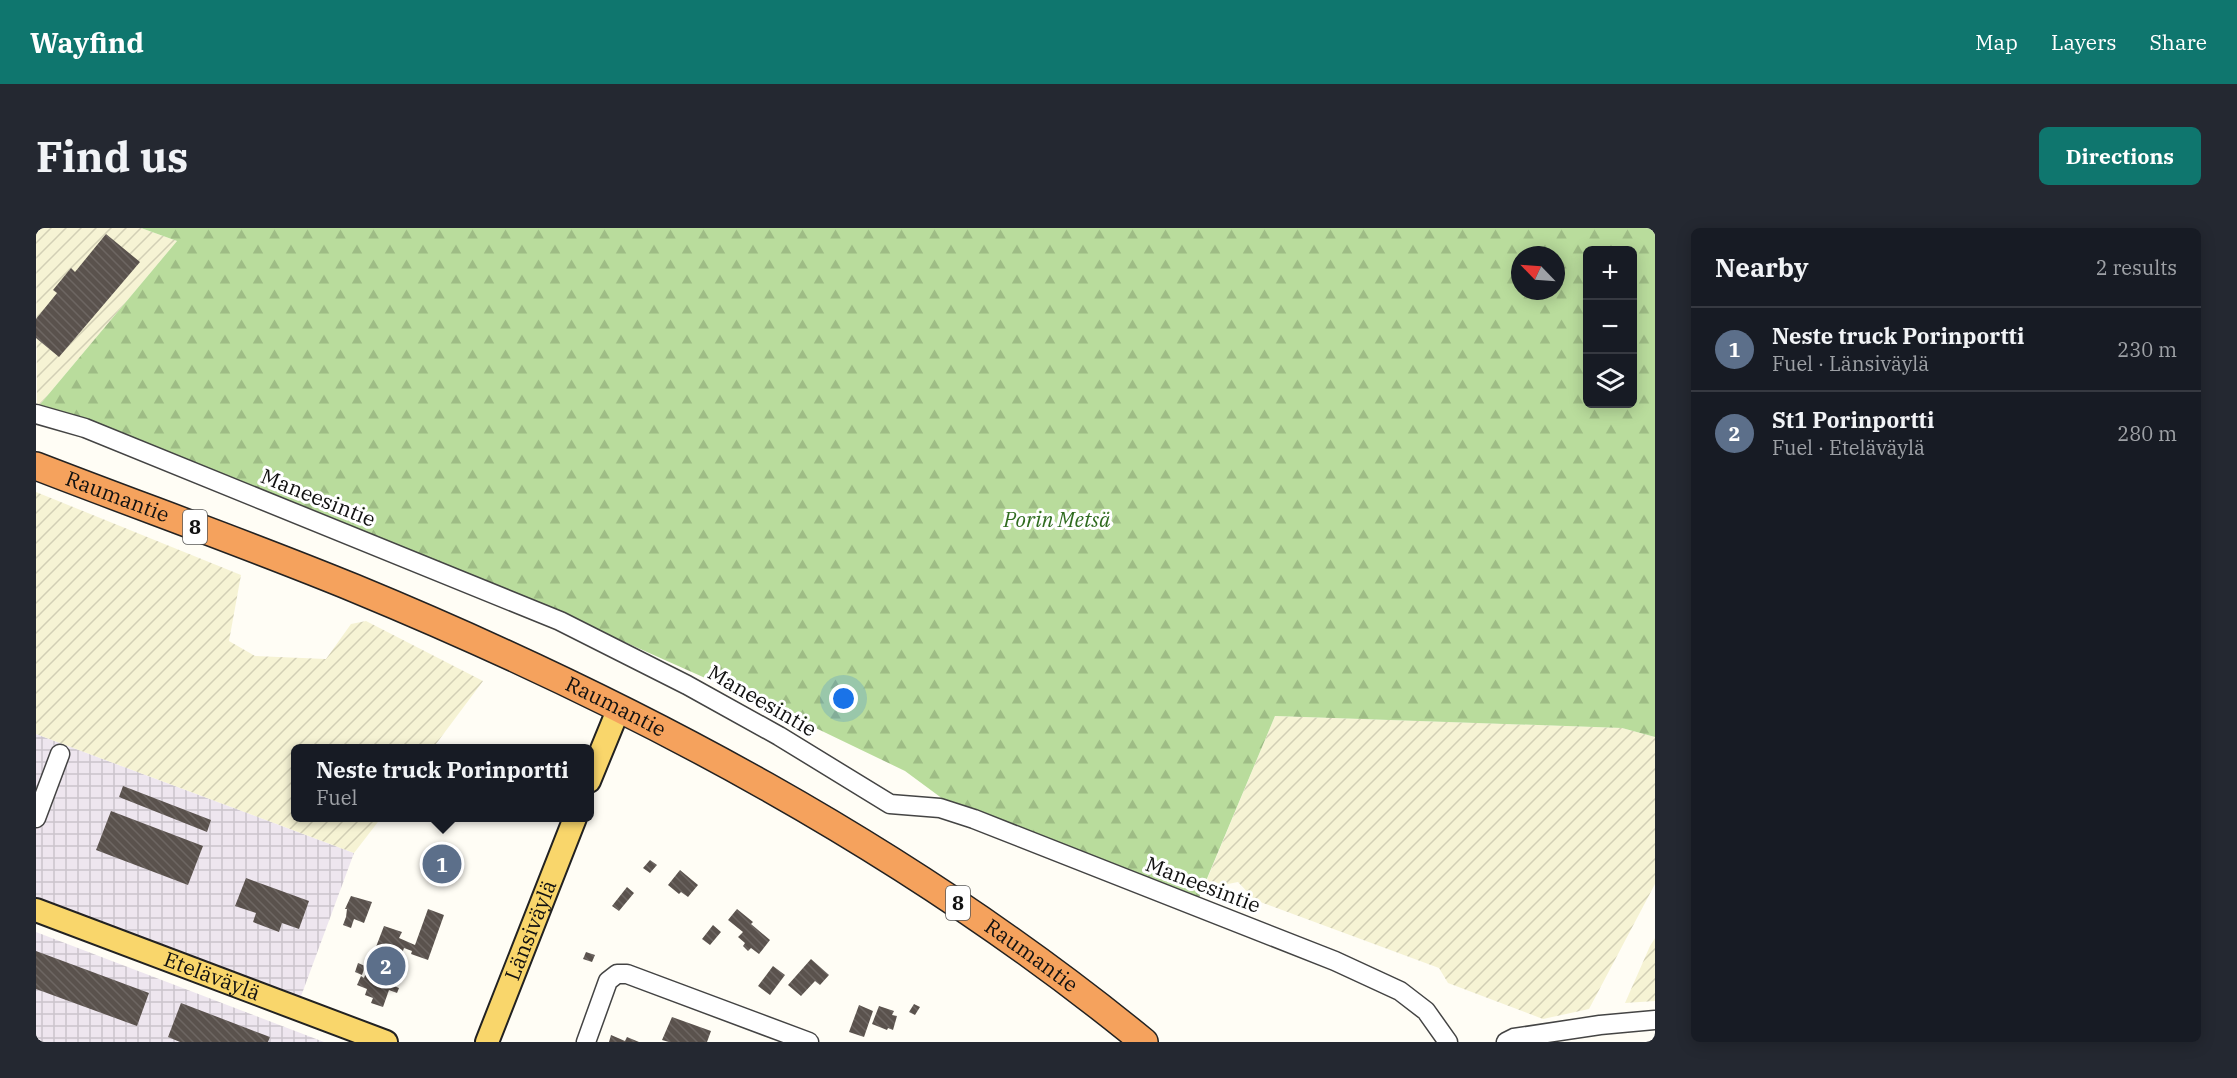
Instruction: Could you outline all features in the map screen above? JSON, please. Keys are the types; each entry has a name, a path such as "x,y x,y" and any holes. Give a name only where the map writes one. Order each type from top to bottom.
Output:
{"highway":[{"name":"Raumantie","path":"36,466 354,588 619,708 727,764 920,877 1016,943 1144,1042"}],"main road":[{"path":"594,769 619,708"},
{"name":"Länsiväylä","path":"487,1042 573,822"},
{"name":"Eteläväylä","path":"36,910 386,1042"}],"street":[{"name":"Maneesintie","path":"36,414 85,428 560,621 687,685 778,736 890,804 940,808 974,819 1335,961 1400,991 1426,1011 1448,1042"},
{"path":"36,818 60,754"},
{"path":"586,1042 608,981 617,974 627,974 809,1042"},
{"path":"1506,1042 1523,1036 1655,1020"}],"shaded area":[{"path":"36,228 141,228 177,241 37,408"},
{"path":"36,492 241,575 229,641 255,656 326,659 351,624 366,621 483,681 436,744 291,744 291,822 378,822 354,853 36,734"},
{"path":"1275,716 1622,728 1655,737 1655,884 1589,1009 1543,1019 1448,983 1439,968 1255,900 1238,882 1203,889"},
{"path":"36,734 354,853 300,999 36,900"},
{"path":"36,932 324,1042 36,1042"},
{"path":"1655,938 1655,1001 1625,1003 1650,946"}],"green space":[{"name":"Porin Metsä","path":"141,228 1655,228 1655,737 1622,728 1275,716 1198,900 947,802 905,771 797,719 564,615 91,420 37,408 177,241"}],"building":[{"path":"106,234 140,262 59,357 36,338 36,319 57,293 53,290 71,268 75,272"},
{"path":"123,786 211,820 207,832 119,797"},
{"path":"111,811 203,846 188,885 96,850"},
{"path":"442,847 454,851 443,881 431,877"},
{"path":"650,860 657,865 650,873 643,868"},
{"path":"680,870 698,885 688,897 681,892 679,894 668,885"},
{"path":"246,878 309,901 299,929 282,923 279,932 253,922 256,913 235,906"},
{"path":"627,887 634,893 619,911 612,906"},
{"path":"351,896 372,902 364,923 354,919 351,928 343,925 347,909 345,909"},
{"path":"428,909 444,915 428,960 411,954 412,951 404,948 398,965 401,967 394,986 399,988 397,993 389,990 383,1007 371,1003 373,998 365,995 367,989 357,985 361,976 364,978 384,926 402,932 399,938 415,945"},
{"path":"737,909 770,940 759,954 751,948 748,951 743,946 745,943 738,937 743,932 728,920"},
{"path":"713,925 721,932 710,945 702,939"},
{"path":"36,951 149,993 137,1026 36,989"},
{"path":"586,952 595,955 592,962 583,959"},
{"path":"811,959 829,975 820,985 815,981 801,996 788,985"},
{"path":"358,963 365,966 362,975 355,972"},
{"path":"773,966 785,975 770,995 758,986"},
{"path":"181,1003 270,1037 268,1042 180,1042 168,1037"},
{"path":"914,1004 920,1007 915,1015 909,1012"},
{"path":"859,1005 873,1011 864,1037 849,1032"},
{"path":"879,1006 894,1011 892,1015 897,1016 893,1030 872,1024"},
{"path":"672,1017 711,1031 707,1042 662,1040"},
{"path":"611,1035 625,1041 627,1037 639,1042 609,1042"}],"place":[{"name":"Neste truck Porinportti","path":"442,864"},
{"name":"St1 Porinportti","path":"386,966"}]}
